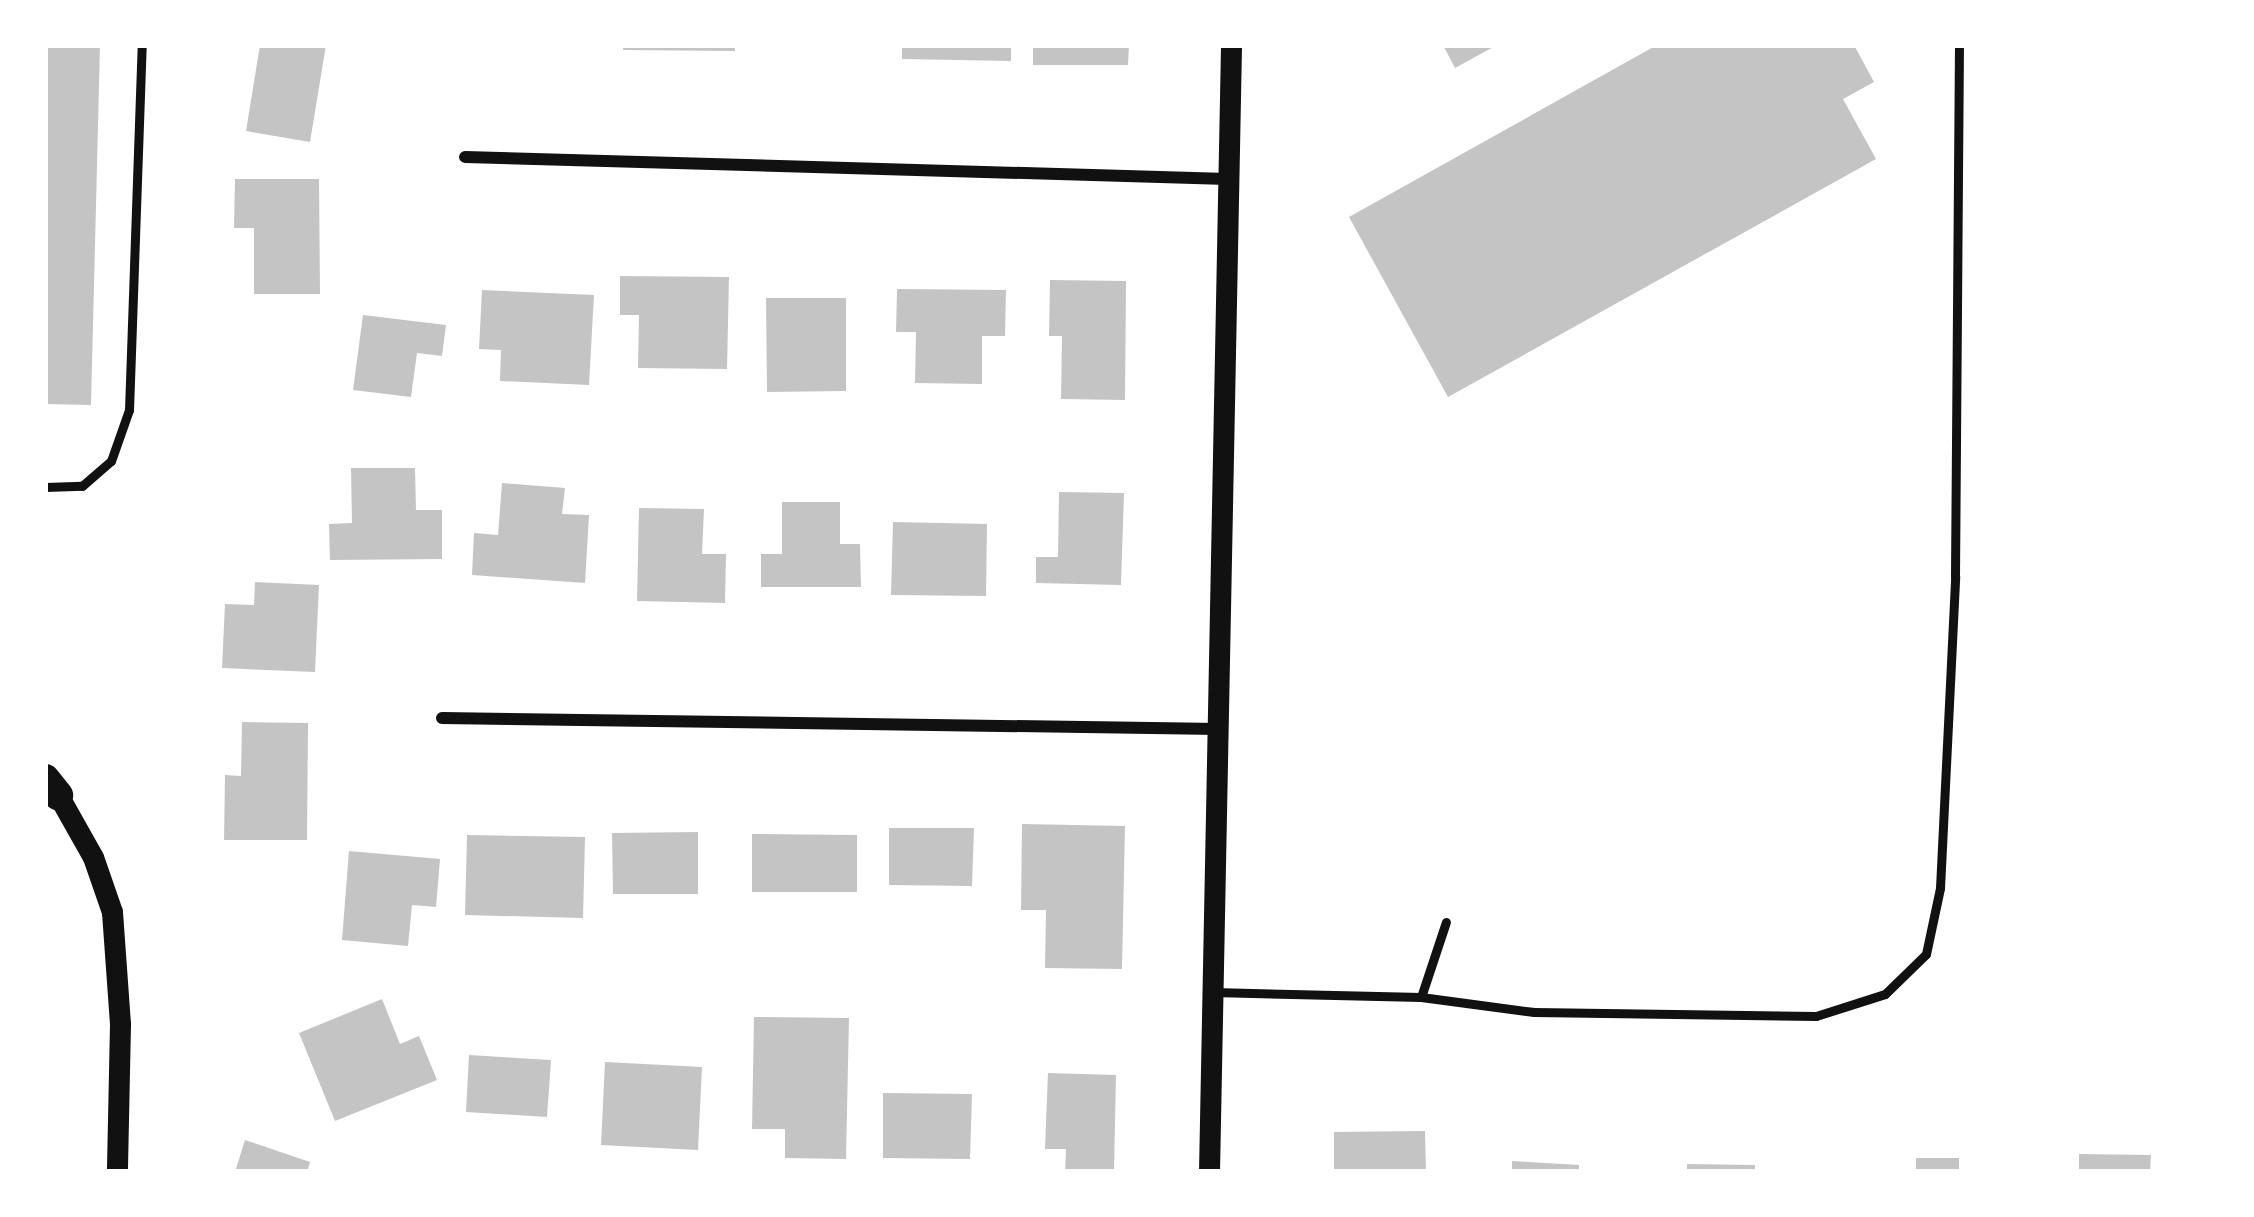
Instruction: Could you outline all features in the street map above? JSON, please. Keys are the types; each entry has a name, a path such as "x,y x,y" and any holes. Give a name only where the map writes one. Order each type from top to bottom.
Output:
{"street":[{"path":"1209,1172 1231,45"},
{"path":"465,157 1228,179"},
{"path":"442,718 1219,729"},
{"path":"50,787 94,857 112,912 120,1024 117,1172"}],"lane":[{"path":"45,487 82,486 110,461 129,410 142,45"},
{"path":"1213,992 1421,998 1534,1012 1816,1016 1885,994 1926,954 1940,889 1954,576 1959,45"},
{"path":"1421,998 1445,922"}],"building":[{"path":"45,45 100,45 91,405 45,404"},
{"path":"260,45 326,45 310,142 246,131"},
{"path":"623,45 735,45 735,51 623,50"},
{"path":"902,45 1011,45 1011,61 902,59"},
{"path":"1033,45 1129,45 1128,65 1033,65"},
{"path":"1443,45 1497,45 1455,68"},
{"path":"1657,45 1854,45 1874,82 1843,99 1876,159 1448,397 1349,217"},
{"path":"235,179 319,179 320,294 254,294 254,228 234,228"},
{"path":"620,276 729,277 727,369 638,368 639,315 620,315"},
{"path":"1050,280 1126,281 1125,400 1061,399 1062,336 1049,336"},
{"path":"897,289 1006,290 1005,336 982,336 982,384 915,383 916,332 896,332"},
{"path":"482,290 594,295 589,385 500,381 501,350 479,349"},
{"path":"766,298 846,298 846,391 767,392"},
{"path":"363,315 446,325 442,356 417,353 411,397 353,390"},
{"path":"351,468 415,468 416,510 442,510 442,559 330,560 329,524 352,523"},
{"path":"502,483 565,488 562,514 589,515 585,583 472,575 474,533 498,535"},
{"path":"1059,492 1124,493 1121,585 1036,583 1036,557 1058,557"},
{"path":"782,502 840,502 840,544 860,544 861,587 761,587 761,554 782,554"},
{"path":"639,508 704,509 702,554 726,554 725,603 637,601"},
{"path":"893,522 987,524 986,596 891,595"},
{"path":"255,582 319,585 315,672 222,668 225,604 254,605"},
{"path":"242,722 308,723 307,840 224,840 225,775 241,776"},
{"path":"1022,824 1125,826 1122,969 1045,968 1046,910 1021,910"},
{"path":"889,828 974,828 972,886 889,885"},
{"path":"698,832 698,894 613,894 612,833"},
{"path":"752,834 857,835 857,892 752,892"},
{"path":"467,835 585,837 583,918 465,915"},
{"path":"349,851 440,859 436,907 412,905 408,946 342,940"},
{"path":"382,999 400,1044 419,1036 437,1080 335,1121 299,1033"},
{"path":"754,1017 849,1018 846,1159 785,1158 785,1129 752,1129"},
{"path":"469,1055 551,1060 547,1117 466,1112"},
{"path":"605,1062 702,1067 698,1150 601,1145"},
{"path":"1048,1073 1116,1075 1114,1172 1065,1172 1066,1149 1045,1149"},
{"path":"883,1093 972,1094 970,1159 883,1158"},
{"path":"1425,1131 1426,1172 1334,1172 1334,1132"},
{"path":"245,1140 310,1162 307,1172 235,1172"},
{"path":"2079,1154 2151,1155 2150,1172 2079,1172"},
{"path":"1916,1158 1959,1158 1959,1172 1916,1172"},
{"path":"1512,1161 1579,1165 1579,1172 1512,1172"},
{"path":"1687,1164 1755,1165 1755,1172 1687,1172"}]}
